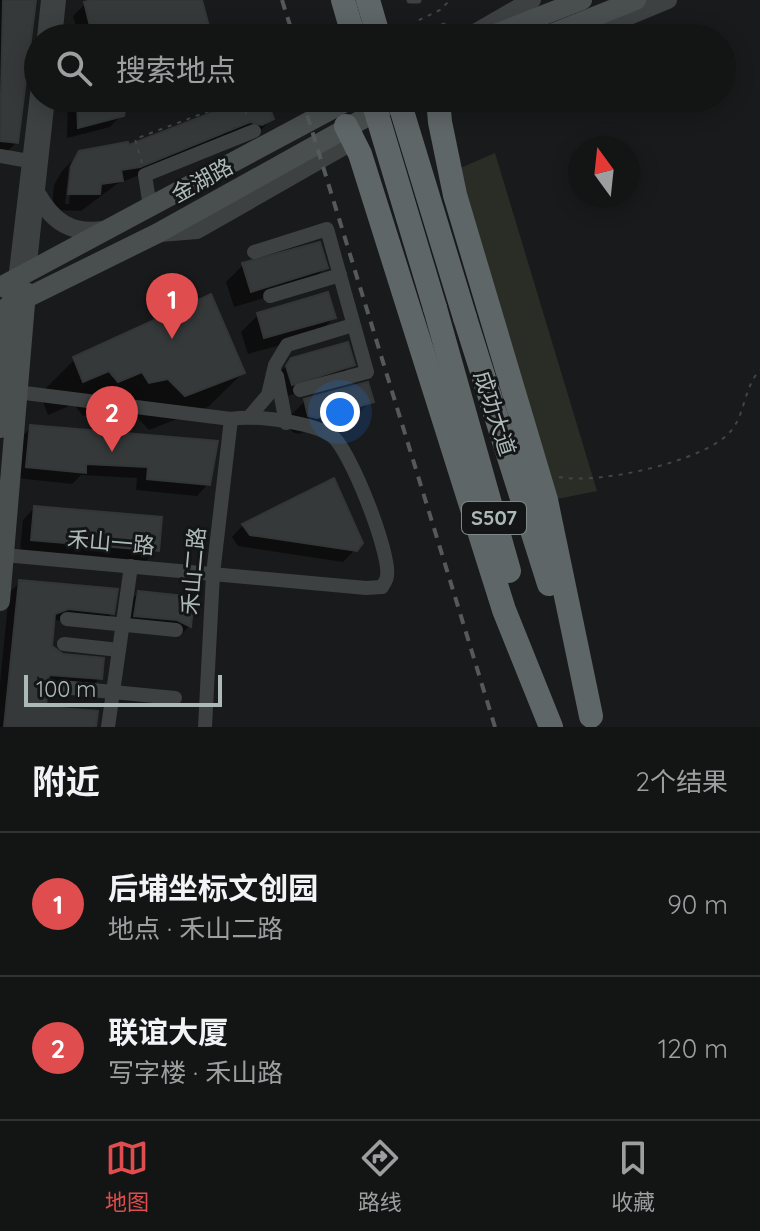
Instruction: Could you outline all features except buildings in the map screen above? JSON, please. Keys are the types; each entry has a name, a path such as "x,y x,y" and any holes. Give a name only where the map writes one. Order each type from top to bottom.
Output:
{"highway":[{"path":"343,0 350,24"},
{"path":"368,0 375,24"},
{"name":"成功大道","path":"376,112 435,308 552,727"},
{"name":"成功大道","path":"404,112 465,318 593,722"},
{"path":"442,112 440,122 455,195 546,500 593,722"},
{"path":"350,133 504,610 552,727"}],"main road":[{"path":"521,24 582,0"},
{"path":"576,24 636,0"},
{"name":"金湖路","path":"15,280 327,112"},
{"name":"金湖路","path":"11,306 350,133 380,112"},
{"path":"0,428 15,280"},
{"path":"0,601 17,392 11,306"}],"street":[{"path":"45,24 48,0"},
{"path":"56,24 59,0"},
{"path":"490,24 532,0"},
{"path":"610,24 668,0"},
{"path":"15,280 35,112"},
{"path":"15,280 37,194 46,112"},
{"path":"200,180 227,159 316,112"},
{"path":"150,207 145,175 254,131"},
{"path":"0,156 29,161"},
{"path":"37,194 60,223 83,233 110,229"},
{"path":"254,252 327,229 367,372 300,390"},
{"path":"270,296 340,275"},
{"path":"250,416 268,395 275,365 287,345 353,325"},
{"path":"17,392 231,419 250,416 286,423 275,365"},
{"name":"禾山二路","path":"205,727 213,574 231,419"},
{"name":"禾山一路","path":"4,555 382,587 388,576 376,528 352,461 342,444 328,433 286,423"},
{"path":"108,727 131,566"},
{"path":"67,619 176,630"},
{"path":"64,644 119,650"},
{"path":"61,687 175,698"}],"lane":[{"path":"410,0 418,0"}],"path":[{"path":"418,24 417,21 440,10 450,0"},
{"path":"443,24 451,22"},
{"path":"145,175 135,139 207,112"},
{"path":"246,112 254,131"},
{"path":"554,470 558,477 599,480 687,455 720,441 733,430 760,370"}],"shaded area":[{"path":"495,153 597,491 557,499 458,169"}],"railway":[{"path":"282,0 290,24"},
{"path":"306,112 495,727"}],"place":[{"name":"后埔坐标文创园","path":"172,339"},
{"name":"联谊大厦","path":"112,452"}]}
